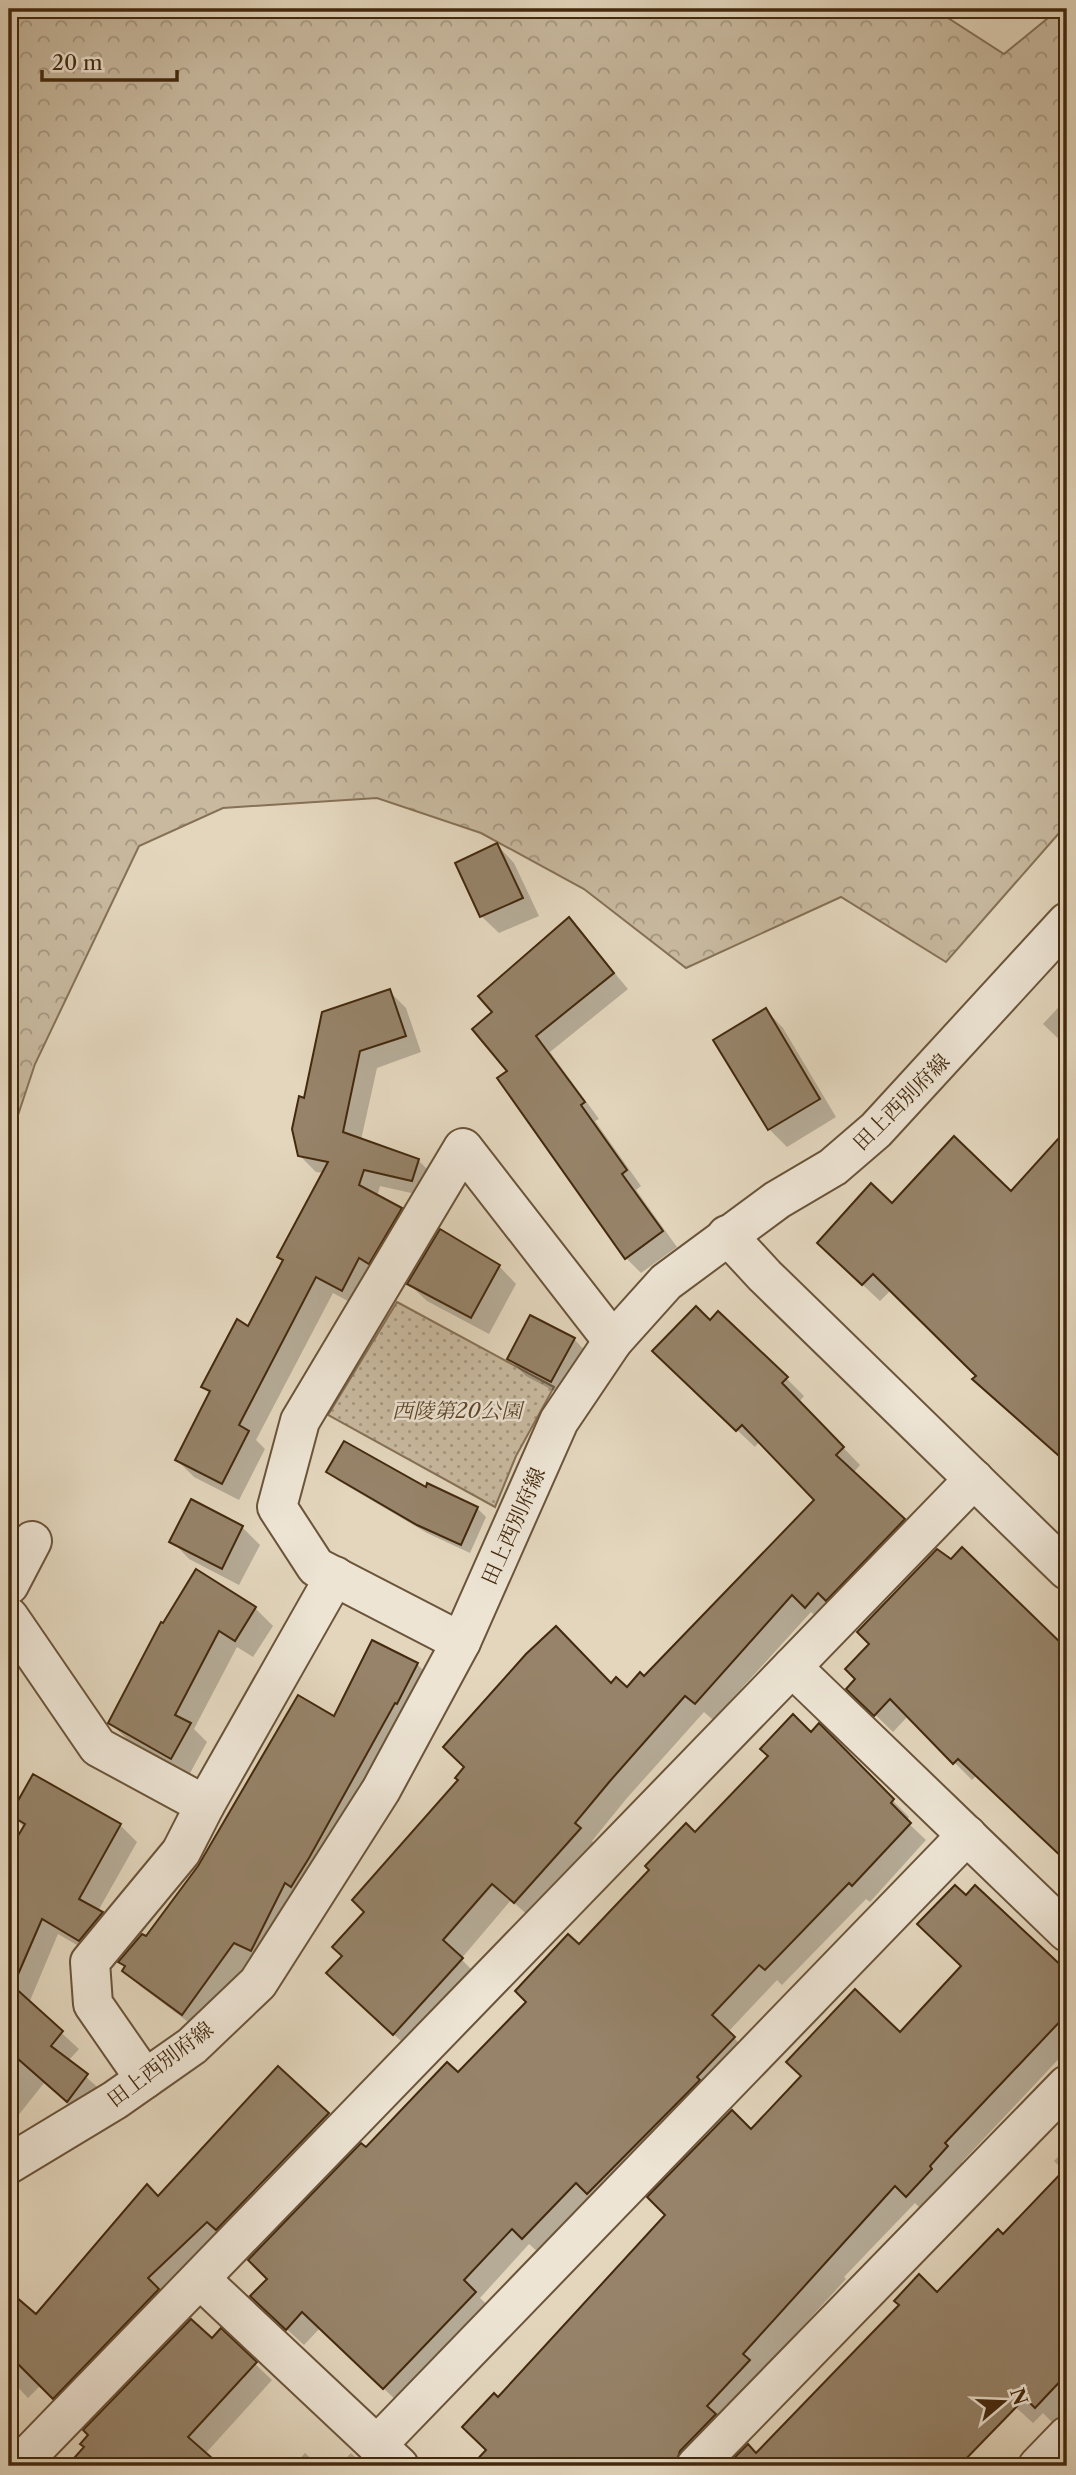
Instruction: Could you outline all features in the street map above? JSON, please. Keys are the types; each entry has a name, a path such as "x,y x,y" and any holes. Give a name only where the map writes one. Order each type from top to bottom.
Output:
{"street":[{"name":"田上西別府線","path":"9,2164 145,2079 192,2046 258,1983 381,1790 461,1642 559,1421 613,1341 666,1282 727,1235 833,1167 876,1130 1067,922"},
{"path":"461,1642 316,1567 277,1507 300,1422 463,1148 613,1341"},
{"path":"727,1235 765,1276 1067,1570"},
{"path":"22,2458 200,2279 974,1479"},
{"path":"9,1585 32,1541"},
{"path":"145,2079 93,2004 90,1962 181,1852 335,1576"},
{"path":"9,1617 98,1747 205,1805"},
{"path":"792,1667 1067,1932"},
{"path":"200,2279 388,2456 967,1835"},
{"path":"695,2466 1067,2085"},
{"path":"1038,2466 1067,2436"}],"green space":[{"path":"9,9 934,9 1004,54 1059,9 1067,9 1067,824 946,962 841,897 686,968 584,889 481,833 377,798 223,808 139,846 35,1064 9,1142"},
{"name":"西陵第20公園","path":"397,1302 554,1387 516,1456 495,1507 328,1415"}],"building":[{"path":"497,843 523,898 480,917 455,863"},
{"path":"569,917 614,973 536,1036 585,1102 581,1105 627,1170 622,1174 663,1231 625,1259 497,1078 507,1071 472,1029 492,1012 478,996"},
{"path":"390,989 406,1036 360,1051 343,1132 419,1159 412,1181 364,1170 359,1185 402,1208 369,1264 359,1258 342,1291 316,1277 239,1425 249,1431 222,1484 175,1460 210,1391 201,1387 237,1319 248,1326 283,1260 277,1257 328,1162 298,1156 292,1129 299,1096 304,1098 322,1012"},
{"path":"766,1008 820,1099 768,1130 713,1040"},
{"path":"1067,1129 1067,1463 972,1379 976,1376 873,1274 862,1285 817,1243 871,1183 892,1203 954,1136 1011,1191"},
{"path":"440,1229 500,1265 471,1318 407,1284"},
{"path":"696,1306 710,1320 718,1311 788,1377 782,1383 844,1447 836,1455 905,1519 826,1601 818,1593 805,1608 792,1595 695,1704 685,1696 575,1823 581,1828 514,1903 492,1884 443,1940 463,1958 393,2035 326,1973 342,1956 332,1947 364,1912 352,1900 458,1780 455,1778 464,1767 443,1747 526,1654 556,1626 611,1683 616,1677 627,1687 640,1672 644,1676 814,1500 742,1425 736,1431 652,1351"},
{"path":"530,1315 575,1338 551,1382 507,1359"},
{"path":"344,1441 426,1487 427,1483 478,1507 461,1545 417,1525 326,1472"},
{"path":"191,1499 243,1526 222,1569 169,1542"},
{"path":"962,1547 1067,1649 1067,1862 958,1759 953,1764 890,1699 874,1716 846,1689 855,1679 845,1669 869,1644 857,1632 937,1549 951,1559"},
{"path":"196,1569 256,1607 235,1641 219,1631 175,1715 191,1723 171,1759 108,1723 161,1622 163,1623"},
{"path":"372,1640 418,1663 309,1858 291,1887 285,1883 251,1951 234,1943 182,2015 122,1971 125,1966 118,1962 142,1934 146,1936 198,1866 298,1695 334,1716"},
{"path":"793,1714 811,1732 819,1723 894,1799 891,1803 911,1823 852,1886 849,1883 765,1970 759,1965 712,2015 735,2037 697,2077 700,2080 587,2194 576,2183 522,2239 512,2229 464,2280 476,2292 383,2389 302,2312 286,2330 250,2296 267,2279 248,2260 361,2143 366,2147 447,2062 458,2072 526,2002 515,1991 568,1934 579,1944 649,1870 645,1866 686,1823 695,1832 768,1756 760,1749"},
{"path":"33,1774 121,1824 79,1899 103,1912 79,1941 42,1919 13,1986 63,2031 51,2046 88,2074 67,2102 9,2051 9,1851 25,1824 10,1815"},
{"path":"955,1885 966,1895 975,1885 1067,1971 1067,2014 945,2143 948,2146 930,2166 932,2169 906,2197 895,2186 743,2354 750,2360 707,2406 716,2414 680,2451 675,2466 471,2466 486,2450 462,2427 494,2393 498,2397 665,2215 647,2197 732,2110 751,2129 801,2076 786,2062 855,1989 900,2032 961,1966 917,1924"},
{"path":"278,2066 329,2113 216,2230 207,2222 148,2278 159,2289 53,2399 9,2355 9,2291 36,2314 147,2184 158,2196"},
{"path":"1067,2167 1067,2374 1035,2408 1025,2398 959,2466 726,2466 748,2444 756,2453 899,2305 894,2301 919,2274 937,2292 998,2229 1003,2234"},
{"path":"191,2319 212,2338 221,2328 257,2362 188,2437 221,2466 67,2466 84,2447 80,2444 88,2435 83,2430"}]}
